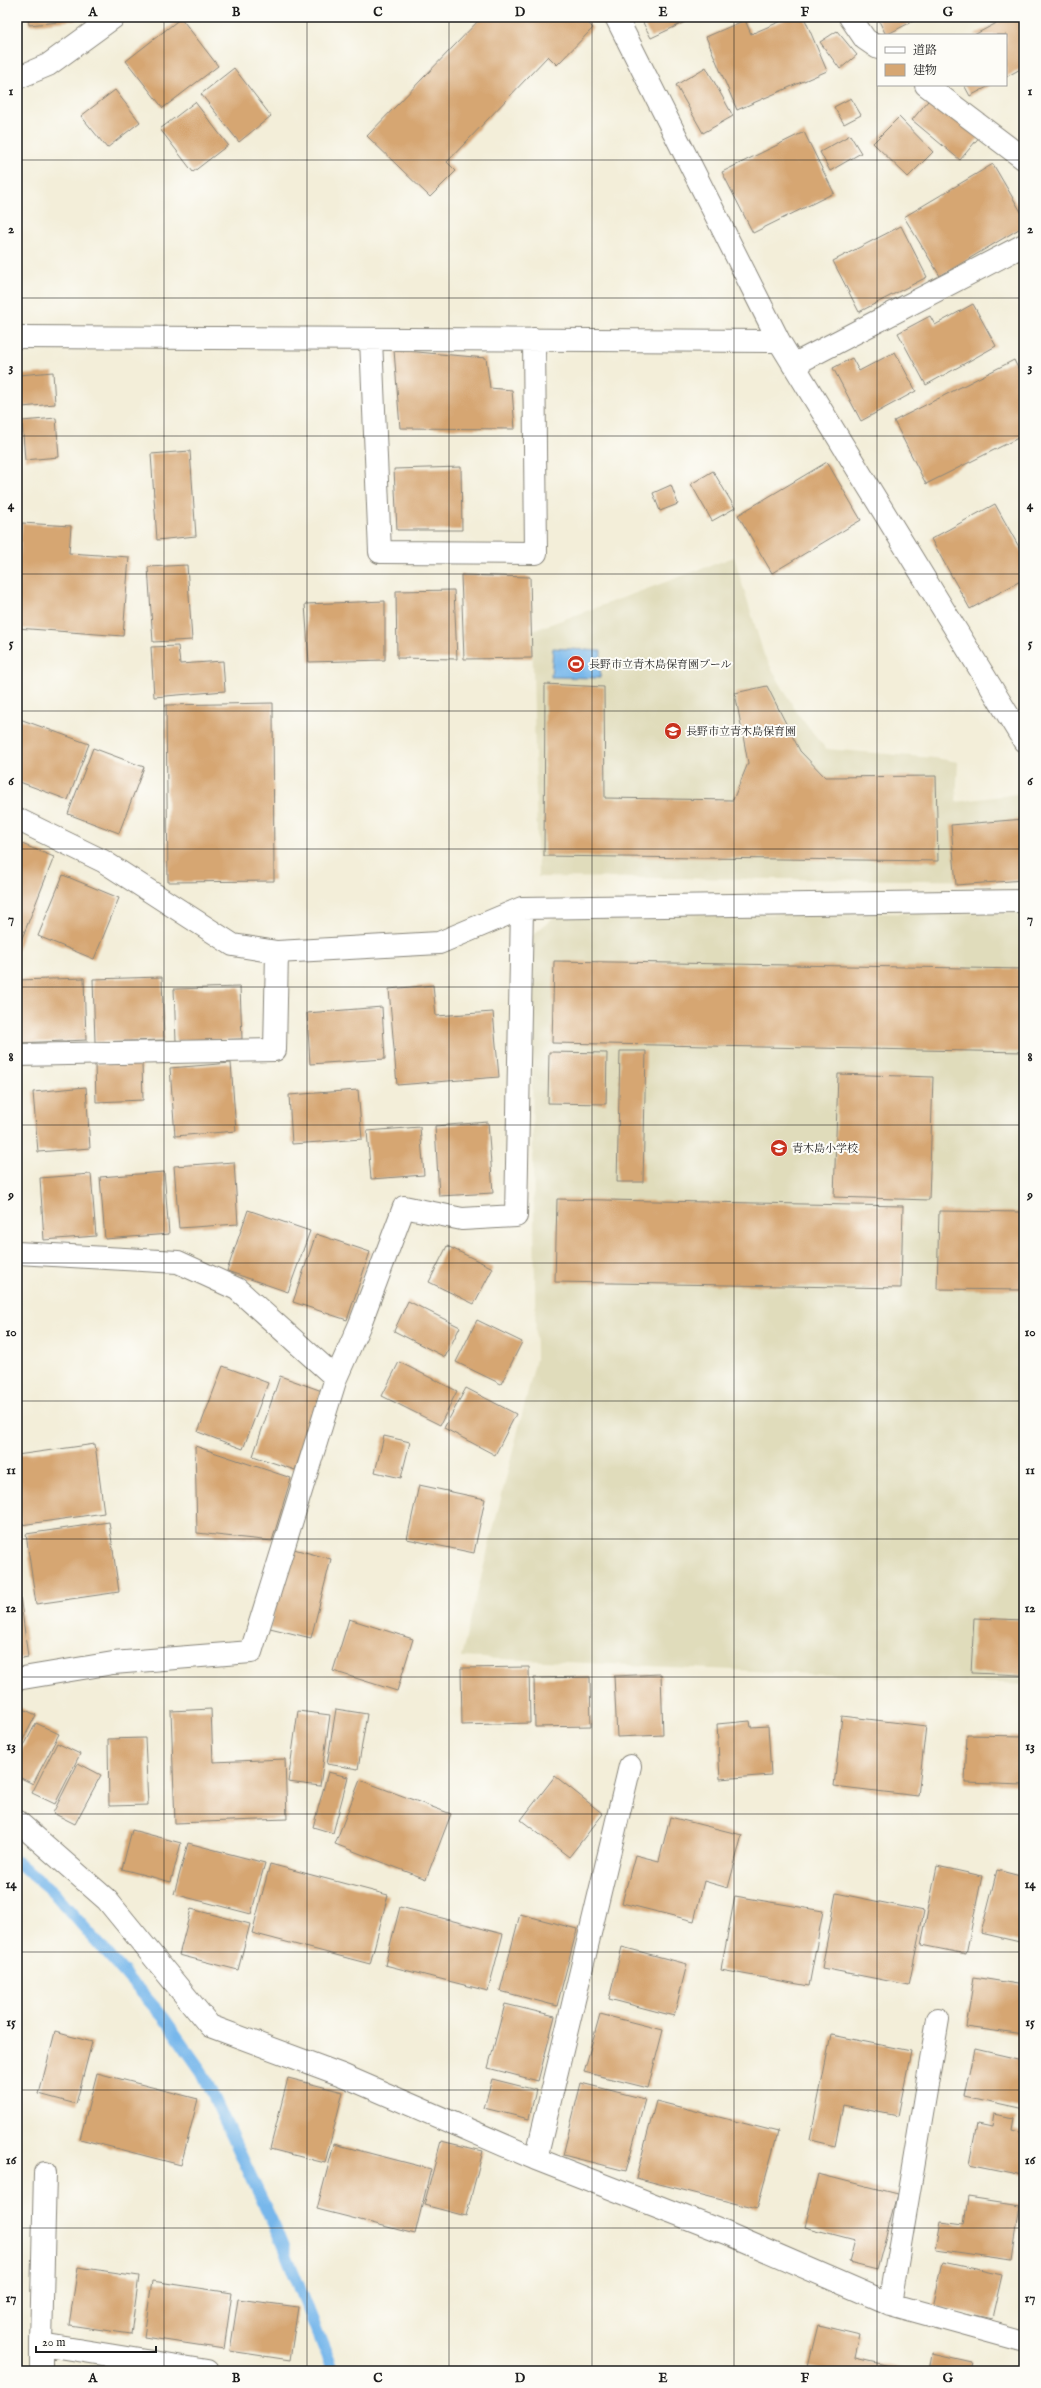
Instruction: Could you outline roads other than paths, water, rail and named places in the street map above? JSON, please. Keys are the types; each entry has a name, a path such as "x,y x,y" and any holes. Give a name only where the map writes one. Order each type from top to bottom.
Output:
{"street":[{"path":"17,78 48,66 114,17"},
{"path":"616,17 779,341 1024,741"},
{"path":"850,17 865,39 877,47"},
{"path":"927,86 1024,159"},
{"path":"794,365 1024,245"},
{"path":"17,337 779,341"},
{"path":"371,339 380,552 536,553 534,339"},
{"path":"17,819 103,860 233,945 277,952 439,943 522,908 1024,901"},
{"path":"17,1679 113,1663 251,1652 336,1378 360,1324 404,1207 462,1219 516,1216 522,908"},
{"path":"17,1055 275,1050 277,952"},
{"path":"17,1251 178,1262 238,1289 336,1378"},
{"path":"536,2159 630,1766"},
{"path":"17,1821 107,1900 210,2026 342,2075 536,2159 726,2233 890,2304 1024,2341"},
{"path":"890,2304 938,2019"},
{"path":"41,2371 45,2173"},
{"path":"41,2344 207,2371"}],"water":[{"name":"長野市立青木島保育園プール","path":"553,648 601,651 600,678 551,677"}],"waterway":[{"path":"17,1862 53,1892 164,2018 202,2072 278,2234 333,2371"}],"place":[{"name":"長野市立青木島保育園プール","path":"576,664"},
{"name":"長野市立青木島保育園","path":"673,731"},
{"name":"青木島小学校","path":"779,1148"}]}
